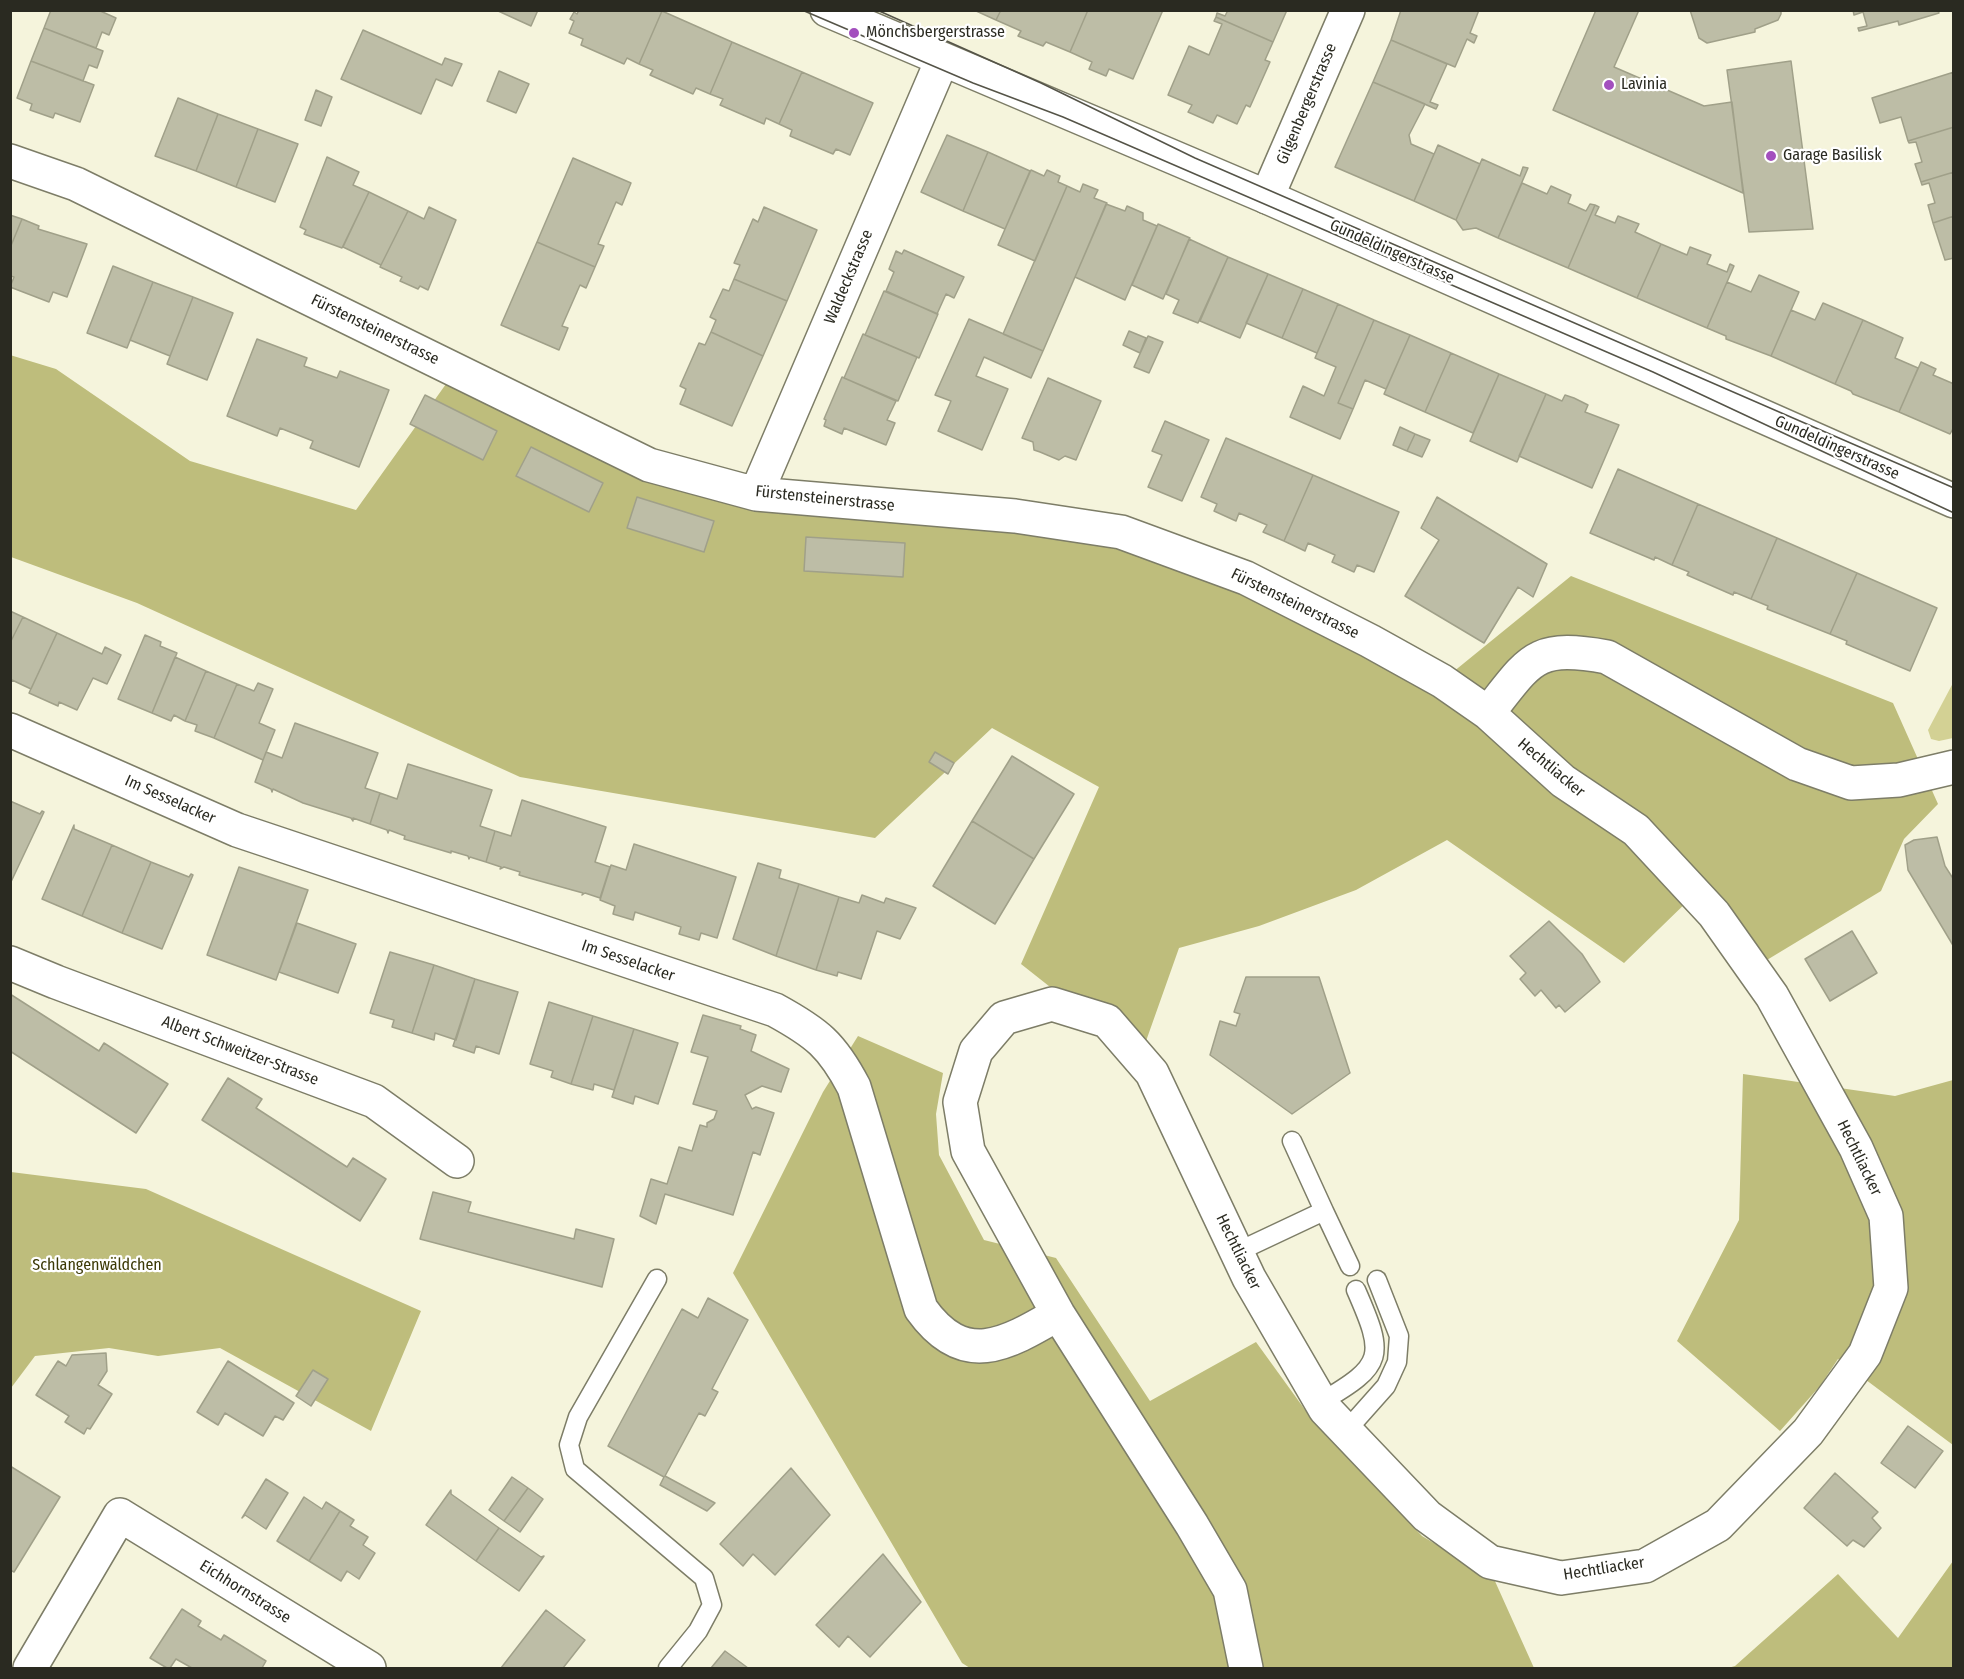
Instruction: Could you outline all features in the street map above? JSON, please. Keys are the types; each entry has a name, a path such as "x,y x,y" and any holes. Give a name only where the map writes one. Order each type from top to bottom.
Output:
{"street":[{"name":"Gundeldingerstrasse","path":"827,10 1267,197 1953,501"},
{"name":"Gilgenbergerstrasse","path":"1267,197 1348,10"},
{"name":"Waldeckstrasse","path":"756,494 942,60"},
{"name":"Fürstensteinerstrasse","path":"10,160 76,184 649,465 756,494 1015,516 1121,532 1246,578 1370,641 1442,681 1488,713"},
{"path":"1488,713 1529,664 1544,654 1573,651 1607,657 1797,764 1851,783 1899,780 1953,767"},
{"name":"Hechtliacker","path":"1246,1668 1230,1590 1192,1525 1058,1314 968,1151 960,1102 976,1051 1004,1018 1052,1004 1107,1021 1152,1073 1237,1252 1321,1402 1427,1516 1490,1562 1562,1578 1645,1566 1718,1525 1808,1432 1865,1354 1891,1288 1886,1216 1856,1148 1772,996 1720,923 1636,830 1563,781 1488,713"},
{"name":"Im Sesselacker","path":"10,730 237,830 775,1010 812,1030 838,1057 854,1087 921,1309 935,1328 964,1345 991,1346 1021,1336 1058,1314"},
{"name":"Albert Schweitzer-Strasse","path":"10,963 374,1101 457,1161"},
{"name":"Eichhornstrasse","path":"30,1668 120,1515 369,1668"}],"lane":[{"path":"1292,1140 1350,1266"},
{"path":"1237,1252 1324,1211"},
{"path":"657,1279 578,1418 569,1445 575,1469 704,1578 712,1605 698,1631 668,1668"},
{"path":"1346,1431 1386,1386 1397,1362 1399,1336 1377,1281"},
{"path":"1321,1402 1367,1372 1376,1355 1374,1331 1356,1290"}],"shaded area":[{"path":"1953,683 1953,738 1939,741 1931,739 1928,730"}],"green space":[{"path":"10,355 56,369 190,461 356,510 456,370 649,465 1121,532 1442,681 1571,576 1893,703 1938,804 1904,839 1881,891 1752,969 1695,894 1624,963 1447,840 1356,890 1259,926 1179,948 1140,1058 1021,964 1099,787 992,728 875,838 520,777 137,603 11,557"},
{"path":"858,1036 943,1073 936,1114 939,1155 984,1240 1056,1258 1150,1401 1256,1342 1316,1425 1422,1536 1494,1579 1534,1668 970,1668 962,1663 733,1273 823,1092"},
{"path":"1743,1074 1895,1096 1953,1080 1953,1445 1838,1359 1820,1386 1780,1431 1677,1341 1739,1220"},
{"name":"Schlangenwäldchen","path":"11,1172 146,1189 421,1311 371,1431 220,1348 158,1356 109,1348 35,1356 11,1388"},
{"path":"1953,1561 1953,1668 1728,1668 1735,1666 1838,1574 1898,1638"}],"building":[{"path":"51,10 98,10 116,18 109,35 102,32 96,48 44,28"},
{"path":"496,10 538,10 531,26"},
{"path":"579,10 662,11 639,64 627,58 624,64 581,45 583,39 569,33 574,21 570,19 574,12 577,14"},
{"path":"974,10 1001,10 996,20"},
{"path":"1001,10 1088,10 1070,52 1046,42 1043,46 1018,36 1021,31 996,20"},
{"path":"1088,10 1163,10 1133,79 1109,69 1106,76 1089,69 1092,62 1070,52"},
{"path":"1228,10 1287,10 1273,42 1216,17 1217,13 1225,16"},
{"path":"1401,10 1479,10 1470,33 1477,36 1474,43 1467,39 1455,67 1391,40"},
{"name":"Lavinia","path":"1596,10 1639,10 1614,67 1704,106 1732,102 1743,193 1553,110"},
{"path":"1690,10 1781,10 1781,14 1778,20 1755,29 1755,32 1707,43 1699,38"},
{"path":"1853,10 1938,10 1939,13 1899,25 1898,21 1859,31 1858,28 1867,26 1863,12 1854,15"},
{"path":"662,11 732,42 710,94 696,88 693,94 650,75 653,70 639,64"},
{"path":"1216,17 1273,42 1265,60 1270,62 1250,107 1246,105 1237,124 1217,115 1213,123 1188,112 1192,105 1168,95 1189,46 1209,55 1222,24 1214,21"},
{"path":"44,28 103,51 97,68 89,65 83,81 31,61"},
{"path":"363,30 442,65 445,58 462,64 452,86 436,79 421,114 341,79"},
{"path":"1391,40 1447,64 1430,102 1438,105 1436,109 1373,82"},
{"path":"732,42 802,72 779,124 766,118 764,124 720,105 723,99 710,94"},
{"path":"31,61 94,85 80,122 55,113 53,118 30,110 32,104 17,98"},
{"name":"Garage Basilisk","path":"1791,61 1813,229 1749,232 1727,70"},
{"path":"499,71 529,84 516,113 487,101"},
{"path":"802,72 873,103 850,155 836,149 833,154 790,136 792,130 779,124"},
{"path":"1954,72 1954,127 1908,141 1901,117 1880,123 1872,98"},
{"path":"1373,82 1425,104 1409,135 1411,144 1434,154 1414,201 1335,167"},
{"path":"316,90 332,97 321,126 305,120"},
{"path":"178,98 218,114 196,171 155,156"},
{"path":"218,114 258,129 236,187 196,171"},
{"path":"1954,127 1954,172 1921,182 1915,164 1922,162 1916,142 1909,143 1908,141"},
{"path":"258,129 298,144 275,202 236,187"},
{"path":"947,135 988,152 963,211 921,192"},
{"path":"1438,145 1480,164 1456,220 1414,201"},
{"path":"988,152 1030,171 1005,229 963,211"},
{"path":"327,157 359,172 353,185 369,192 342,248 304,234 306,230 300,227"},
{"path":"573,158 631,183 622,205 616,202 598,244 604,246 595,267 537,242"},
{"path":"1482,159 1520,176 1523,167 1528,168 1498,238 1476,228 1463,230 1456,220"},
{"path":"1031,170 1044,176 1047,170 1060,176 1058,182 1067,186 1035,261 998,245"},
{"path":"1954,172 1954,216 1933,223 1928,205 1935,203 1929,183 1922,185 1921,182"},
{"path":"1522,183 1547,194 1551,186 1571,195 1568,203 1586,211 1590,204 1595,205 1568,268 1498,238"},
{"path":"1083,184 1098,190 1094,198 1107,203 1043,351 1003,334 1067,186 1080,192"},
{"path":"369,192 408,211 381,265 343,247"},
{"path":"1106,204 1125,211 1127,206 1143,213 1143,220 1157,226 1125,300 1075,277"},
{"path":"1595,205 1599,207 1595,215 1615,223 1618,216 1639,224 1635,232 1661,244 1637,298 1568,268"},
{"path":"429,207 456,220 428,290 420,286 418,289 400,281 402,277 380,267 408,211 424,219"},
{"path":"764,207 817,230 787,301 734,279 740,265 734,263 753,219 758,222"},
{"path":"10,215 22,219 10,248"},
{"path":"1954,216 1954,258 1945,260 1933,223"},
{"path":"22,219 39,226 38,229 87,244 67,297 53,292 49,302 10,287 14,277 10,276 10,248"},
{"path":"1158,224 1190,238 1163,299 1132,285"},
{"path":"1189,239 1228,257 1198,323 1173,313 1179,300 1166,294"},
{"path":"537,242 595,267 586,288 580,285 562,326 568,328 559,350 501,325"},
{"path":"1661,244 1687,255 1690,247 1711,255 1707,264 1727,272 1730,264 1734,266 1707,328 1637,298"},
{"path":"904,250 964,277 954,298 946,294 937,314 886,291 894,272 889,269 896,251 902,254"},
{"path":"1228,257 1268,274 1240,338 1200,321"},
{"path":"113,266 153,282 127,348 87,333"},
{"path":"1268,274 1303,289 1282,338 1246,323"},
{"path":"1759,275 1799,292 1771,356 1726,339 1726,336 1707,328 1727,282 1751,292"},
{"path":"734,279 787,301 763,356 711,332 716,320 710,317 723,289 729,291"},
{"path":"153,282 193,297 170,356 130,340"},
{"path":"1303,289 1338,304 1317,353 1282,338"},
{"path":"884,291 938,314 919,358 865,335"},
{"path":"193,297 233,313 207,380 167,364"},
{"path":"1823,303 1863,320 1835,384 1771,356 1791,310 1815,320"},
{"path":"1338,304 1374,320 1338,403 1353,409 1340,439 1290,417 1303,386 1324,396 1336,367 1315,358"},
{"path":"969,319 1043,351 1031,378 984,357 976,376 1008,389 982,450 938,431 951,401 935,395"},
{"path":"1374,320 1410,335 1386,389 1365,380 1353,409 1338,403"},
{"path":"1863,320 1903,338 1895,358 1918,368 1899,412 1853,394 1835,384"},
{"path":"1129,331 1146,338 1140,353 1123,345"},
{"path":"711,332 763,356 732,426 680,404 686,389 680,386 699,343 705,345"},
{"path":"863,334 917,357 898,401 844,378"},
{"path":"1410,335 1451,353 1425,412 1384,394"},
{"path":"1148,336 1163,342 1149,373 1134,367"},
{"path":"257,339 307,358 304,366 337,378 340,371 389,390 359,467 310,448 313,441 280,428 277,436 227,416"},
{"path":"1451,353 1499,374 1473,433 1425,412"},
{"path":"1921,362 1936,369 1933,375 1954,384 1954,427 1950,434 1899,412"},
{"path":"1499,374 1546,394 1517,462 1470,441"},
{"path":"842,377 896,401 887,420 895,423 886,445 844,428 842,434 824,426 826,420 824,419"},
{"path":"1048,378 1101,401 1076,460 1065,456 1059,460 1034,450 1033,442 1022,438"},
{"path":"1546,394 1562,401 1565,395 1574,398 1588,405 1585,412 1619,425 1592,488 1519,456"},
{"path":"425,395 497,431 483,460 410,424"},
{"path":"1165,421 1209,440 1182,501 1148,487 1162,455 1152,451"},
{"path":"1400,427 1415,434 1407,451 1393,445"},
{"path":"1415,434 1430,440 1422,457 1407,451"},
{"path":"1226,438 1313,475 1284,541 1263,532 1267,525 1239,513 1236,521 1214,511 1217,504 1201,497"},
{"path":"531,447 603,483 589,512 516,476"},
{"path":"1618,469 1698,504 1672,565 1655,557 1654,560 1590,533"},
{"path":"1313,475 1399,512 1374,572 1357,565 1354,572 1332,562 1335,555 1308,543 1305,551 1284,541"},
{"path":"637,497 714,521 704,552 627,528"},
{"path":"1437,497 1547,564 1533,597 1518,587 1484,643 1405,596 1439,540 1421,528"},
{"path":"1698,504 1777,538 1751,599 1734,592 1733,595 1687,575 1689,572 1672,565"},
{"path":"806,537 905,543 903,577 804,571"},
{"path":"1777,538 1857,573 1830,634 1767,609 1768,606 1751,599"},
{"path":"1857,573 1937,608 1910,671 1846,644 1847,641 1830,634"},
{"path":"10,611 23,617 10,643"},
{"path":"23,617 57,633 31,689 12,680 10,684 10,643"},
{"path":"57,633 102,654 105,647 121,655 107,684 93,678 77,710 59,702 58,706 29,693"},
{"path":"145,635 161,642 160,646 177,653 152,713 118,699"},
{"path":"175,657 206,671 185,721 174,715 171,721 152,713"},
{"path":"206,671 237,684 214,738 195,731 197,725 185,721"},
{"path":"258,683 273,689 259,723 275,730 263,760 214,738 237,684 254,691"},
{"path":"295,723 378,753 365,788 380,793 370,824 353,818 353,821 351,818 303,803 273,789 272,792 271,789 255,782 266,752 282,758"},
{"path":"935,752 954,763 948,774 929,762"},
{"path":"1012,756 1074,794 1034,859 972,821"},
{"path":"408,764 492,790 480,826 495,831 486,862 404,839 405,836 389,830 388,833 387,830 370,824 380,793 397,799"},
{"path":"522,800 606,827 595,862 610,867 600,898 585,893 582,895 583,893 519,875 520,872 504,867 500,869 501,867 486,862 495,831 511,836"},
{"path":"10,801 40,814 44,812 10,884"},
{"path":"972,821 1034,859 995,924 933,886"},
{"path":"74,825 74,829 112,845 82,916 42,899"},
{"path":"1937,837 1945,866 1954,880 1954,947 1908,870 1905,845 1914,840"},
{"path":"634,844 736,877 717,938 701,933 699,940 679,934 681,927 635,912 633,920 613,914 615,906 600,900 611,865 626,870"},
{"path":"112,845 151,862 122,933 82,916"},
{"path":"151,862 189,877 193,875 162,949 122,933"},
{"path":"758,863 781,870 779,878 799,884 776,956 733,939"},
{"path":"239,867 308,890 276,980 207,955"},
{"path":"799,884 839,897 816,970 776,956"},
{"path":"862,895 884,903 886,898 916,908 900,939 877,931 861,979 838,972 837,976 816,970 839,897 859,903"},
{"path":"1549,921 1582,954 1600,982 1565,1012 1559,1005 1556,1008 1541,990 1535,996 1520,979 1526,973 1510,956"},
{"path":"297,923 356,944 338,993 279,972"},
{"path":"1852,931 1877,973 1830,1001 1805,959"},
{"path":"390,952 434,965 412,1033 392,1027 394,1020 370,1013"},
{"path":"434,965 475,979 456,1040 435,1033 434,1040 412,1033"},
{"path":"1246,977 1319,977 1350,1073 1292,1114 1210,1055 1220,1021 1236,1026 1240,1014 1234,1012"},
{"path":"475,979 518,992 499,1054 476,1046 474,1053 453,1046"},
{"path":"10,994 99,1051 104,1043 168,1084 136,1133 10,1051"},
{"path":"549,1002 593,1016 571,1084 551,1077 553,1071 530,1064"},
{"path":"703,1015 741,1026 740,1029 756,1035 751,1051 789,1069 781,1092 762,1086 745,1095 752,1109 756,1107 774,1113 760,1155 753,1152 733,1215 665,1194 656,1224 640,1216 651,1179 667,1184 679,1147 692,1151 700,1125 707,1127 707,1123 714,1119 717,1111 693,1104 708,1057 691,1052"},
{"path":"593,1016 634,1029 614,1090 594,1084 593,1090 571,1084"},
{"path":"634,1029 678,1043 658,1104 635,1096 633,1104 612,1097"},
{"path":"228,1078 262,1099 256,1108 347,1167 353,1158 386,1179 360,1221 202,1120"},
{"path":"433,1192 471,1202 468,1212 574,1239 576,1229 614,1239 602,1287 420,1239"},
{"path":"708,1298 748,1320 712,1389 718,1392 705,1416 699,1413 665,1476 715,1503 707,1511 660,1485 664,1477 608,1446 682,1309 698,1318"},
{"path":"106,1353 107,1371 98,1385 112,1394 90,1429 87,1428 84,1434 65,1422 69,1416 36,1395 58,1361 66,1366 72,1355"},
{"path":"228,1361 294,1403 283,1420 275,1416 263,1436 225,1413 218,1425 197,1412"},
{"path":"313,1370 328,1379 311,1406 296,1396"},
{"path":"1908,1426 1943,1451 1915,1488 1881,1463"},
{"path":"10,1466 60,1497 14,1572 10,1570"},
{"path":"791,1468 830,1515 775,1575 753,1554 743,1566 720,1544"},
{"path":"1835,1473 1878,1512 1872,1518 1881,1528 1864,1547 1853,1540 1847,1546 1804,1508"},
{"path":"512,1477 528,1488 504,1521 489,1510"},
{"path":"266,1479 288,1493 266,1529 245,1515 242,1518"},
{"path":"528,1488 543,1499 520,1532 504,1521"},
{"path":"451,1490 451,1494 499,1528 476,1561 426,1525"},
{"path":"304,1497 322,1509 326,1502 340,1511 309,1561 277,1541"},
{"path":"340,1511 354,1520 350,1526 368,1537 363,1545 375,1553 359,1579 347,1571 341,1581 309,1561"},
{"path":"499,1528 541,1557 544,1556 519,1591 476,1561"},
{"path":"883,1554 921,1602 870,1657 848,1636 839,1647 816,1625"},
{"path":"182,1609 201,1621 198,1626 221,1640 224,1635 266,1661 262,1668 192,1668 176,1659 170,1668 167,1668 150,1658"},
{"path":"546,1610 585,1640 563,1668 501,1668"},
{"path":"725,1651 748,1668 711,1668"}],"tram line":[{"path":"802,10 973,83 1063,117 1653,372 1954,513"},
{"path":"877,10 1041,83 1195,158 1954,488"}],"place":[{"name":"Mönchsbergerstrasse","path":"854,33"},
{"name":"Lavinia","path":"1609,85"},
{"name":"Garage Basilisk","path":"1771,156"}]}
